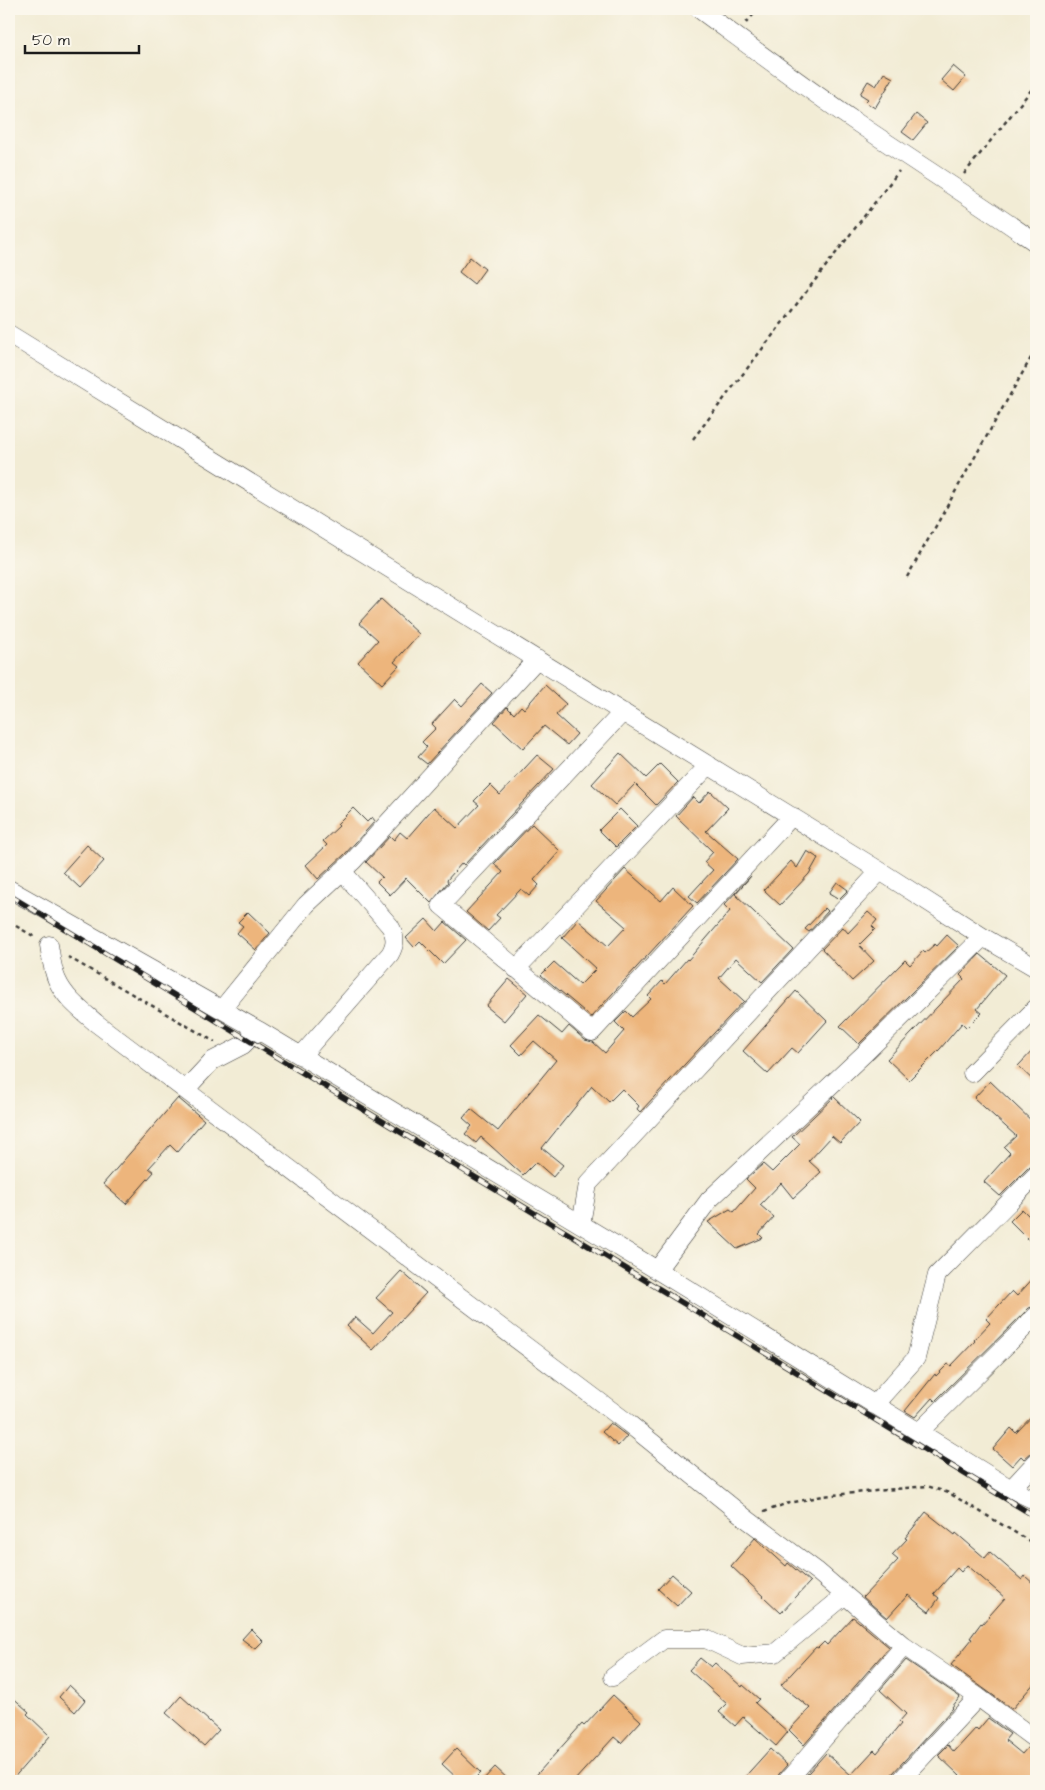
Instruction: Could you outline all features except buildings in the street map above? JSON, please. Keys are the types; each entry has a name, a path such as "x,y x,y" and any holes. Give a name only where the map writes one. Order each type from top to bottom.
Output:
{"street":[{"path":"699,9 855,121 953,188 990,210 1036,243"},
{"path":"9,334 1036,968"},
{"path":"222,1009 291,922 342,871 537,659"},
{"path":"623,712 441,905 592,1032 792,816"},
{"path":"516,969 709,765"},
{"path":"301,1056 390,954 394,947 394,932 390,926 342,871"},
{"path":"582,1224 588,1184 880,871"},
{"path":"9,889 258,1030 582,1224 1011,1489 1036,1501"},
{"path":"657,1270 709,1200 983,937"},
{"path":"48,945 56,979 76,1006 96,1023 628,1423 748,1520 818,1572 904,1646 1036,1740"},
{"path":"972,1073 1036,1008"},
{"path":"186,1089 212,1061 243,1045 258,1030"},
{"path":"874,1406 916,1358 937,1275 1036,1174"},
{"path":"919,1432 1036,1316"},
{"path":"1011,1489 1036,1462"},
{"path":"613,1677 664,1640 706,1638 742,1656 775,1653 844,1596"},
{"path":"787,1781 904,1646"},
{"path":"900,1781 978,1697"}],"path":[{"path":"736,36 758,9"},
{"path":"953,188 1036,84"},
{"path":"693,439 909,158"},
{"path":"907,577 1036,349"},
{"path":"9,922 229,1051"},
{"path":"748,1520 767,1511 803,1499 927,1486 949,1493 1036,1545"}],"railway":[{"path":"9,895 1036,1517"}]}
